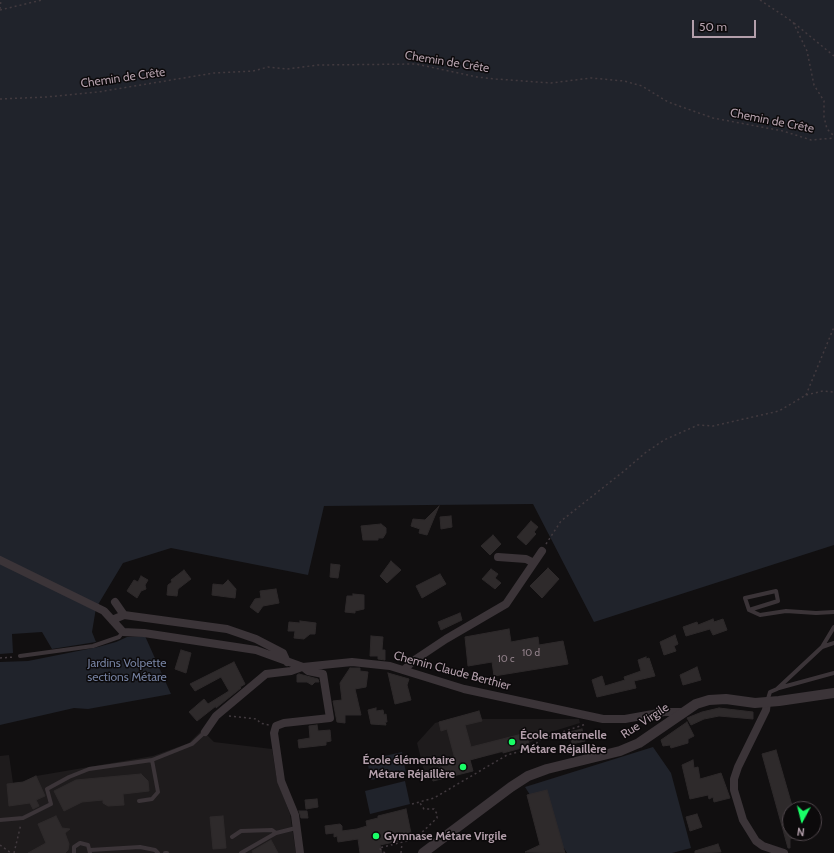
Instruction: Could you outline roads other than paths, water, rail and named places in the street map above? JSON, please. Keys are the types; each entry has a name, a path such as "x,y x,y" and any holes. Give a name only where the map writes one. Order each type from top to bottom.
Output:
{"street":[{"path":"404,670 413,661 446,639 506,604 542,552"},
{"path":"498,557 526,559 534,562"},
{"path":"0,560 104,611 123,632"},
{"path":"115,602 124,615"},
{"path":"112,620 124,615 227,629 256,639 283,653 287,662"},
{"name":"Chemin Claude Berthier","path":"123,632 144,633 256,650 303,667 352,662 390,666 464,689 603,719 625,719 664,712 682,712"},
{"path":"205,732 216,716 266,674 292,671 303,667 308,671 323,674 330,718 284,723 276,726 274,733 281,781 295,816 300,853"},
{"name":"Rue Virgile","path":"423,853 528,776 547,769 620,751 639,743 682,712 696,704 709,700 767,702 834,693"},
{"path":"767,702 766,710 738,767 734,779 734,790 743,820 756,841 763,846 784,853"}],"lane":[{"path":"749,610 778,601 776,591 745,598 749,610 760,615 786,611 816,613 834,612"},
{"path":"777,689 822,647 834,627"},
{"path":"20,656 93,646 119,636 123,632"},
{"path":"822,647 834,643"},
{"path":"767,702 770,692 834,673"},
{"path":"0,820 23,818 51,804 48,789 69,777 89,770 152,760 192,744 205,732"},
{"path":"139,801 152,799 158,792 152,760"},
{"path":"241,853 276,833 296,828"},
{"path":"232,837 241,831 272,830 276,833"},
{"path":"74,853 74,847 80,843 88,845 90,851 140,847 155,850 158,853"}],"place":[{"name":"École maternelle Métare Réjaillère","path":"512,742"},
{"name":"École élémentaire Métare Réjaillère","path":"463,767"},
{"name":"Gymnase Métare Virgile","path":"376,836"}],"park label":[{"name":"Jardins Volpette sections Métare","path":"127,670"}]}
